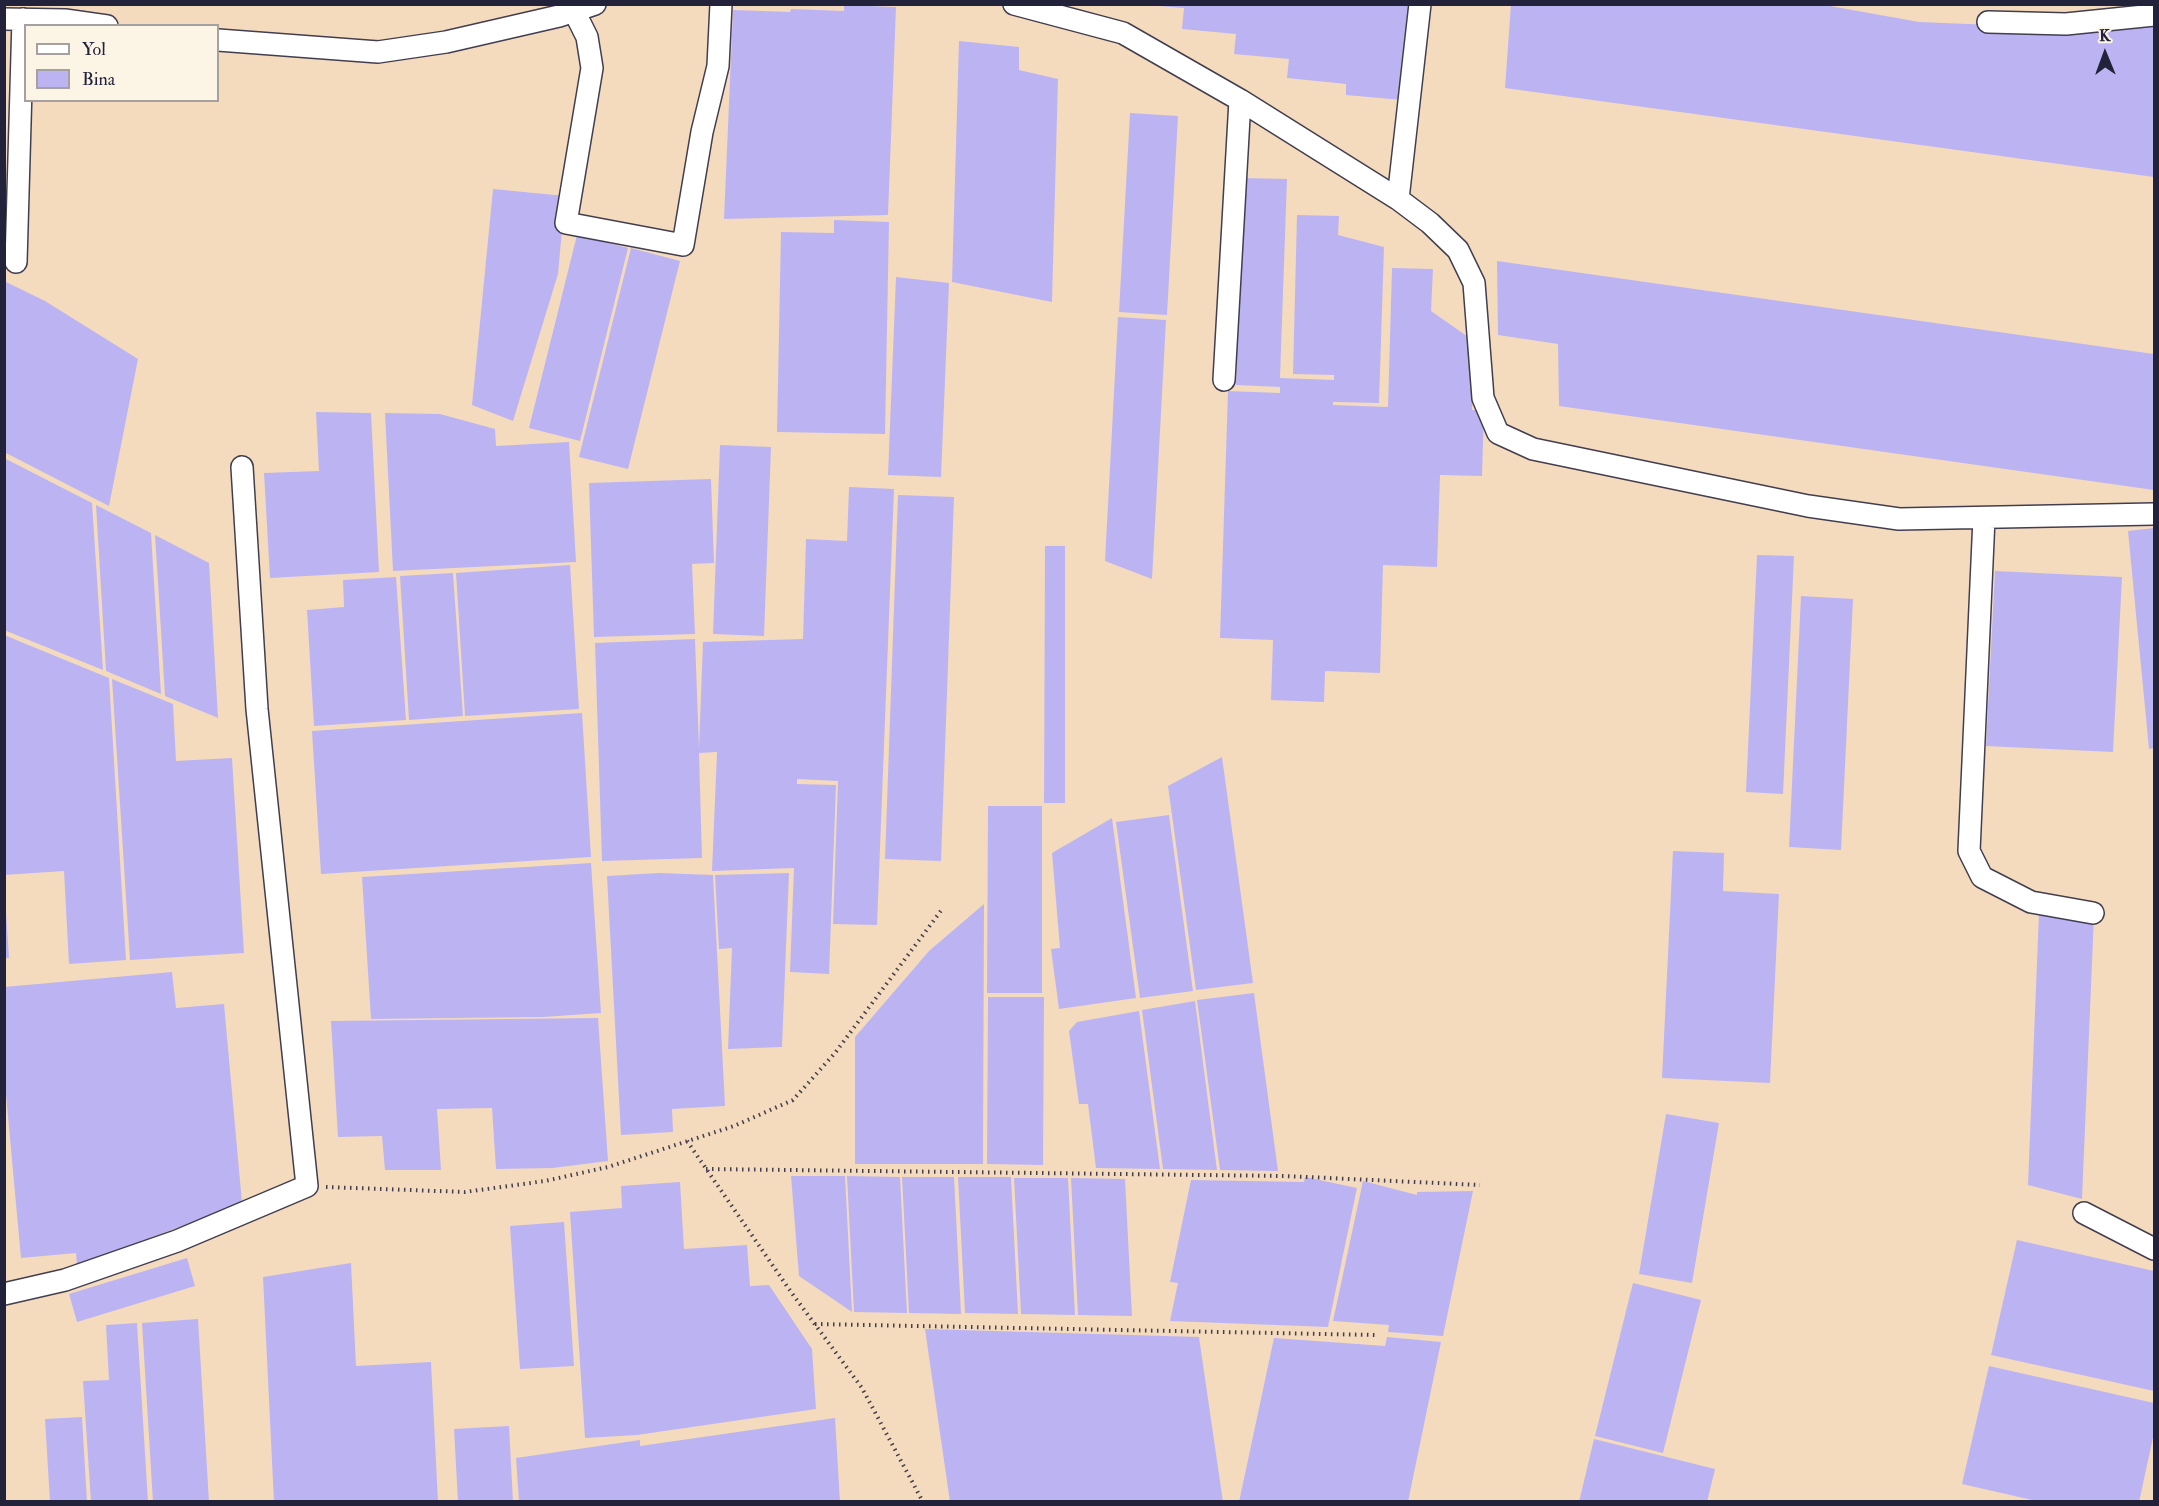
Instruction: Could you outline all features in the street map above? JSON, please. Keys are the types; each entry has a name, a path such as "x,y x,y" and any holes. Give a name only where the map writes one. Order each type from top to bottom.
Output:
{"street":[{"path":"219,40 378,52 446,42 588,6 586,37 592,68 566,223 683,245 702,132 718,66 721,4"},
{"path":"1014,4 1123,33 1240,100 1398,199 1430,223 1458,250 1474,283 1484,398 1498,433 1533,449 1808,506 1899,519 2154,514"},
{"path":"1398,199 1420,4"},
{"path":"1988,22 2066,24 2154,15"},
{"path":"16,262 14,19 64,20 93,24"},
{"path":"1224,381 1240,100"},
{"path":"4,1294 65,1280 177,1241 307,1186 257,709 242,467"},
{"path":"1984,518 1969,851 1982,877 2031,902 2093,913"},
{"path":"2085,1213 2154,1249"}],"path":[{"path":"307,1186 465,1192 545,1181 608,1167 734,1126 793,1100 835,1053 893,972 943,908"},
{"path":"687,1142 862,1388 923,1502"},
{"path":"706,1169 1286,1176 1480,1185"},
{"path":"815,1324 1375,1335"}],"building":[{"path":"1159,4 1410,4 1402,100 1346,95 1346,84 1287,78 1289,59 1234,54 1236,34 1182,29 1184,8 1159,6"},
{"path":"1511,4 1819,4 1919,22 2068,28 2154,22 2154,177 1505,88"},
{"path":"844,5 896,7 888,215 724,219 733,10 844,11"},
{"path":"959,41 1019,47 1019,70 1058,79 1052,302 952,282"},
{"path":"1130,113 1178,116 1167,315 1119,312"},
{"path":"1242,178 1287,179 1280,378 1334,380 1334,375 1293,374 1297,215 1339,216 1338,235 1384,247 1379,403 1333,402 1333,405 1388,407 1392,268 1433,269 1431,311 1474,341 1472,410 1484,410 1482,476 1440,475 1437,567 1383,565 1380,673 1325,671 1324,702 1271,700 1273,640 1220,638 1228,391 1280,393 1280,387 1236,385"},
{"path":"493,189 565,196 558,274 513,421 472,405"},
{"path":"834,220 889,222 885,434 777,432 781,232 834,233"},
{"path":"577,235 628,248 580,441 529,428"},
{"path":"631,248 680,261 628,469 579,457"},
{"path":"1497,261 2154,354 2154,490 1559,406 1558,344 1498,335"},
{"path":"896,277 949,283 941,477 888,475"},
{"path":"4,281 45,301 138,359 109,506 4,452"},
{"path":"1118,317 1166,320 1152,579 1105,561"},
{"path":"316,412 371,413 379,572 270,578 264,473 319,471"},
{"path":"385,413 440,414 495,429 496,446 569,442 576,562 393,571"},
{"path":"720,445 771,447 764,636 713,634"},
{"path":"4,458 92,503 103,670 4,630"},
{"path":"711,479 714,563 692,564 695,634 594,637 589,483"},
{"path":"849,487 894,489 877,925 833,924 838,781 797,779 797,784 836,785 829,974 790,972 794,868 712,871 717,752 699,753 702,858 602,861 595,643 695,639 699,748 703,642 803,639 806,539 847,541"},
{"path":"898,495 954,497 941,861 885,859"},
{"path":"96,505 151,533 161,694 106,671"},
{"path":"2154,528 2154,748 2149,749 2128,531"},
{"path":"155,535 209,563 218,718 165,696"},
{"path":"1045,546 1065,546 1065,803 1044,803"},
{"path":"1757,555 1794,556 1783,794 1746,792"},
{"path":"570,565 579,709 465,716 456,573"},
{"path":"1995,571 2122,577 2113,752 1986,746"},
{"path":"453,573 463,716 409,720 400,576"},
{"path":"396,577 406,720 314,726 307,610 344,607 343,580"},
{"path":"1801,596 1853,599 1841,850 1789,847"},
{"path":"4,635 109,678 126,960 69,964 64,871 4,875"},
{"path":"112,679 173,704 176,761 232,758 244,953 130,960"},
{"path":"582,713 591,857 321,874 312,731"},
{"path":"1222,757 1253,983 1196,990 1168,786"},
{"path":"988,806 1042,806 1042,993 987,993"},
{"path":"1169,815 1193,991 1140,998 1116,822"},
{"path":"1112,818 1136,998 1059,1009 1051,949 1060,948 1052,853"},
{"path":"1673,851 1724,853 1723,891 1779,894 1770,1083 1662,1078"},
{"path":"591,863 601,1013 543,1017 371,1019 362,877"},
{"path":"659,873 713,875 725,1106 672,1109 673,1132 621,1135 607,876"},
{"path":"789,873 782,1047 728,1049 732,948 719,949 715,875"},
{"path":"984,904 983,1164 855,1164 855,1037 929,951"},
{"path":"4,912 6,912 9,958 4,958"},
{"path":"2039,913 2094,915 2082,1199 2028,1185"},
{"path":"172,972 176,1008 224,1004 242,1203 77,1266 76,1253 21,1258 4,1073 4,987"},
{"path":"1254,993 1278,1171 1220,1170 1197,1000"},
{"path":"988,997 1044,997 1043,1165 987,1164"},
{"path":"1195,1001 1217,1170 1163,1169 1142,1010"},
{"path":"1139,1011 1160,1169 1096,1168 1088,1104 1079,1104 1069,1031 1077,1022"},
{"path":"598,1018 608,1161 553,1168 496,1169 492,1108 437,1109 441,1170 385,1170 382,1136 338,1137 331,1021"},
{"path":"1666,1114 1719,1123 1692,1283 1639,1274"},
{"path":"791,1176 845,1176 852,1312 799,1276"},
{"path":"847,1176 900,1177 907,1313 854,1312"},
{"path":"902,1177 954,1177 961,1314 909,1313"},
{"path":"958,1177 1011,1177 1018,1314 965,1313"},
{"path":"1305,1177 1357,1188 1328,1327 1170,1321 1178,1283 1170,1282 1191,1180 1304,1182"},
{"path":"1014,1178 1068,1178 1075,1315 1021,1314"},
{"path":"1071,1178 1125,1179 1132,1316 1078,1315"},
{"path":"1363,1181 1417,1195 1417,1192 1473,1191 1443,1336 1388,1332 1389,1325 1333,1321"},
{"path":"680,1182 684,1249 747,1245 750,1286 769,1285 812,1349 816,1409 637,1435 585,1438 570,1212 622,1208 621,1186"},
{"path":"564,1222 574,1366 520,1369 510,1226"},
{"path":"2017,1240 2154,1271 2154,1391 1991,1355"},
{"path":"187,1258 195,1286 77,1322 69,1294"},
{"path":"351,1263 356,1366 431,1362 438,1502 274,1502 263,1277"},
{"path":"1633,1283 1701,1300 1663,1453 1595,1436"},
{"path":"198,1319 209,1502 153,1502 142,1323"},
{"path":"137,1323 148,1502 91,1502 83,1381 109,1380 106,1325"},
{"path":"925,1329 1199,1337 1223,1502 950,1502"},
{"path":"1387,1337 1441,1342 1408,1502 1239,1502 1274,1338 1385,1346"},
{"path":"1989,1366 2154,1403 2154,1433 2139,1502 2041,1502 1962,1484"},
{"path":"82,1417 87,1502 50,1502 45,1419"},
{"path":"835,1418 840,1502 519,1502 516,1458 640,1440 640,1446"},
{"path":"509,1426 513,1502 458,1502 454,1429"},
{"path":"1594,1439 1715,1469 1707,1502 1579,1502"}]}
